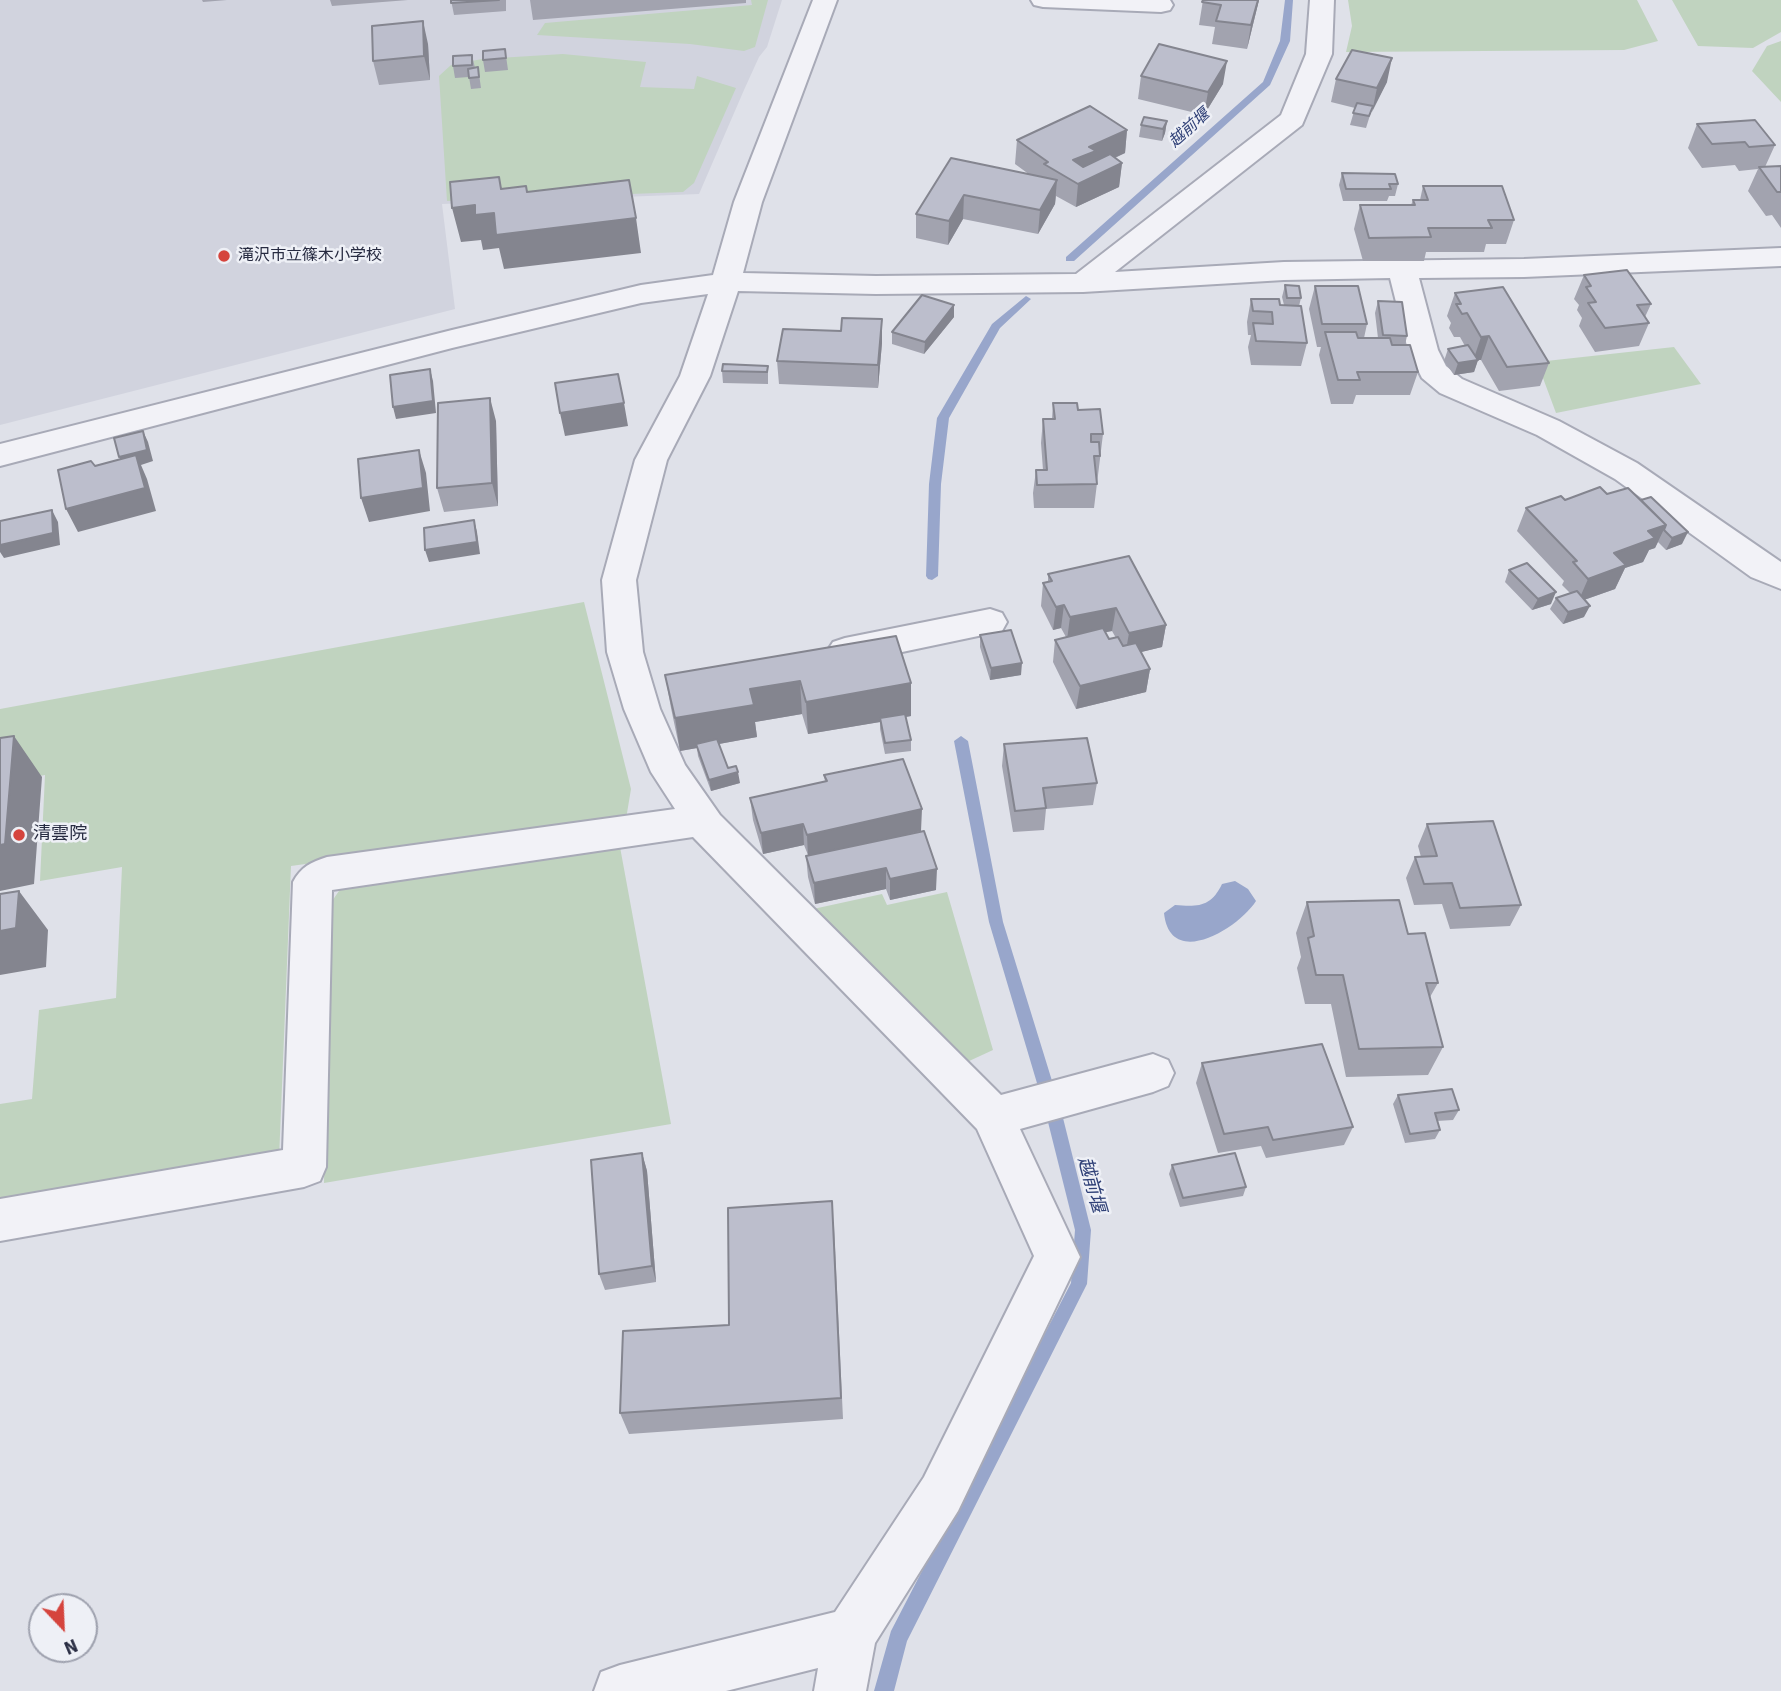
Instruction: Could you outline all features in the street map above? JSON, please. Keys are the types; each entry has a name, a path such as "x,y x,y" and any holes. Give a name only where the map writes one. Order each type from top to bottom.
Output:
{"street":[{"path":"825,0 748,202 726,282 695,376 651,460 619,580 625,652 650,689 670,772 703,820 1009,1112 1057,1257 941,1494 851,1634 840,1691"},
{"path":"1043,0 1161,5"},
{"path":"1083,283 1293,119 1319,54 1322,0"},
{"path":"0,455 452,339 641,295 726,282 876,285 1083,283 1284,271 1524,268 1781,257"},
{"path":"1402,270 1423,350 1433,371 1451,386 1548,428 1626,471 1763,568 1781,577"},
{"path":"813,657 990,622"},
{"path":"0,1220 304,1167 313,882 327,873 703,820"},
{"path":"1009,1112 1153,1073"},
{"path":"620,1691 851,1634"}],"shaded area":[{"name":"滝沢市立篠木小学校","path":"0,0 782,0 767,47 759,57 699,194 442,204 455,309 0,425"}],"green space":[{"path":"751,0 768,0 755,47 744,51 690,44 537,35 545,23 752,5"},
{"path":"1348,0 1637,0 1658,41 1624,50 1346,52 1352,26"},
{"path":"1672,0 1781,0 1781,32 1753,48 1698,46"},
{"path":"1781,41 1781,102 1752,71 1767,46"},
{"path":"563,54 646,62 640,87 694,89 697,76 736,88 694,183 683,192 447,201 439,76 451,65 482,59"},
{"path":"1674,347 1701,384 1556,413 1537,362"},
{"path":"584,602 631,789 626,819 291,866 279,1159 0,1206 0,1104 32,1099 39,1010 116,998 122,867 40,881 45,775 0,783 0,709"},
{"path":"620,847 671,1124 324,1183 328,907 341,888"},
{"path":"947,892 993,1050 967,1062 804,911 882,894 887,905"}],"water":[{"path":"1235,881 1248,889 1256,901 1235,923 1206,939 1191,942 1178,939 1169,930 1164,913 1175,905 1203,904 1218,892 1222,884"}],"building":[{"path":"451,0 499,0 451,3"},
{"path":"1258,0 1251,25 1216,21 1221,5 1202,2"},
{"path":"423,21 424,56 373,61 372,26"},
{"path":"1159,44 1227,61 1208,92 1141,76"},
{"path":"505,49 506,58 483,60 483,51"},
{"path":"1352,50 1392,58 1377,88 1336,79"},
{"path":"472,55 472,65 453,66 453,56"},
{"path":"478,67 479,77 469,78 468,69"},
{"path":"1357,103 1373,106 1369,116 1353,113"},
{"path":"1090,106 1127,130 1089,147 1096,151 1073,160 1083,167 1110,154 1122,163 1078,184 1044,164 1048,162 1017,140"},
{"path":"1144,117 1167,121 1163,129 1141,125"},
{"path":"1755,120 1775,145 1749,147 1745,142 1712,144 1697,124"},
{"path":"951,158 1057,180 1040,210 964,195 949,221 916,214"},
{"path":"1781,166 1781,192 1777,192 1759,167"},
{"path":"1342,173 1395,174 1398,184 1389,184 1391,189 1346,189"},
{"path":"499,177 501,189 526,186 527,192 629,180 636,218 496,235 494,213 475,215 475,205 452,208 450,182"},
{"path":"1423,186 1502,186 1514,220 1488,220 1492,228 1428,228 1431,237 1369,238 1360,205 1415,205 1413,200 1428,200"},
{"path":"1627,270 1651,304 1637,305 1649,323 1605,328 1588,303 1596,302 1586,287 1591,286 1584,275"},
{"path":"1285,285 1299,286 1301,298 1287,298"},
{"path":"1315,286 1358,286 1367,324 1322,324"},
{"path":"1503,287 1549,363 1507,367 1489,336 1481,337 1467,313 1462,314 1456,304 1461,304 1455,293"},
{"path":"922,295 954,305 925,342 892,332"},
{"path":"1251,299 1279,299 1280,305 1301,306 1307,343 1256,341 1253,323 1273,324 1272,312 1253,311"},
{"path":"1378,301 1402,302 1407,336 1383,335"},
{"path":"842,318 882,319 878,365 777,361 783,329 841,331"},
{"path":"1325,332 1356,332 1358,338 1390,338 1392,345 1410,345 1418,372 1357,372 1360,380 1338,380"},
{"path":"1468,345 1478,360 1458,363 1448,349"},
{"path":"723,364 768,366 767,372 722,371"},
{"path":"430,369 433,401 393,407 390,375"},
{"path":"618,374 624,403 560,413 555,383"},
{"path":"490,398 492,483 437,488 438,403"},
{"path":"1053,403 1077,403 1078,410 1100,409 1103,434 1091,434 1091,442 1099,442 1100,456 1094,456 1097,484 1037,485 1036,470 1047,470 1043,419 1055,419"},
{"path":"143,431 147,450 119,457 114,438"},
{"path":"419,450 423,488 361,498 358,459"},
{"path":"136,455 145,488 66,509 58,470 91,461 95,466"},
{"path":"1600,487 1607,494 1628,488 1666,525 1648,531 1655,538 1614,553 1626,565 1588,579 1573,562 1577,561 1526,508 1561,496 1565,500"},
{"path":"1651,497 1688,532 1672,538 1664,530 1666,525 1641,500"},
{"path":"52,510 53,533 0,545 0,521"},
{"path":"474,520 477,542 425,550 424,528"},
{"path":"1129,556 1166,625 1129,633 1116,608 1070,617 1064,605 1056,607 1043,583 1052,581 1048,574"},
{"path":"1527,563 1556,592 1538,599 1509,570"},
{"path":"1577,591 1590,606 1568,612 1556,598"},
{"path":"1103,628 1109,639 1118,637 1123,646 1136,643 1150,669 1080,686 1055,640"},
{"path":"1011,630 1022,663 991,668 980,635"},
{"path":"896,636 911,683 806,702 800,681 750,689 754,705 675,718 665,675"},
{"path":"905,714 911,740 885,743 880,718"},
{"path":"14,736 5,844 0,845 0,738"},
{"path":"1087,738 1097,783 1043,788 1046,808 1015,811 1004,744"},
{"path":"717,739 728,768 736,766 738,772 709,780 696,744"},
{"path":"903,759 922,809 807,835 803,824 761,833 750,798 827,781 824,775"},
{"path":"1493,821 1521,905 1460,908 1452,883 1424,884 1415,857 1437,856 1427,824"},
{"path":"924,831 937,869 890,879 886,868 814,883 806,856"},
{"path":"19,891 16,928 0,931 0,894"},
{"path":"1399,900 1408,934 1425,933 1438,983 1426,983 1443,1047 1359,1049 1343,975 1316,975 1308,938 1314,936 1307,902"},
{"path":"1322,1044 1353,1127 1273,1140 1268,1127 1224,1134 1202,1063"},
{"path":"1452,1089 1459,1110 1435,1113 1440,1130 1410,1134 1398,1095"},
{"path":"642,1153 652,1266 599,1274 591,1160"},
{"path":"1235,1153 1246,1187 1183,1198 1172,1165"},
{"path":"832,1201 841,1398 620,1413 623,1331 729,1325 728,1208"}],"waterway":[{"name":"越前堰","path":"1070,259 1267,83 1285,41 1289,0"},
{"path":"932,576 935,484 943,418 996,326 1026,299"},
{"name":"越前堰","path":"884,1691 898,1638 1079,1284 1083,1230 1053,1110 996,922 961,741"}],"place":[{"name":"滝沢市立篠木小学校","path":"224,256"},
{"name":"清雲院","path":"19,835"}]}
